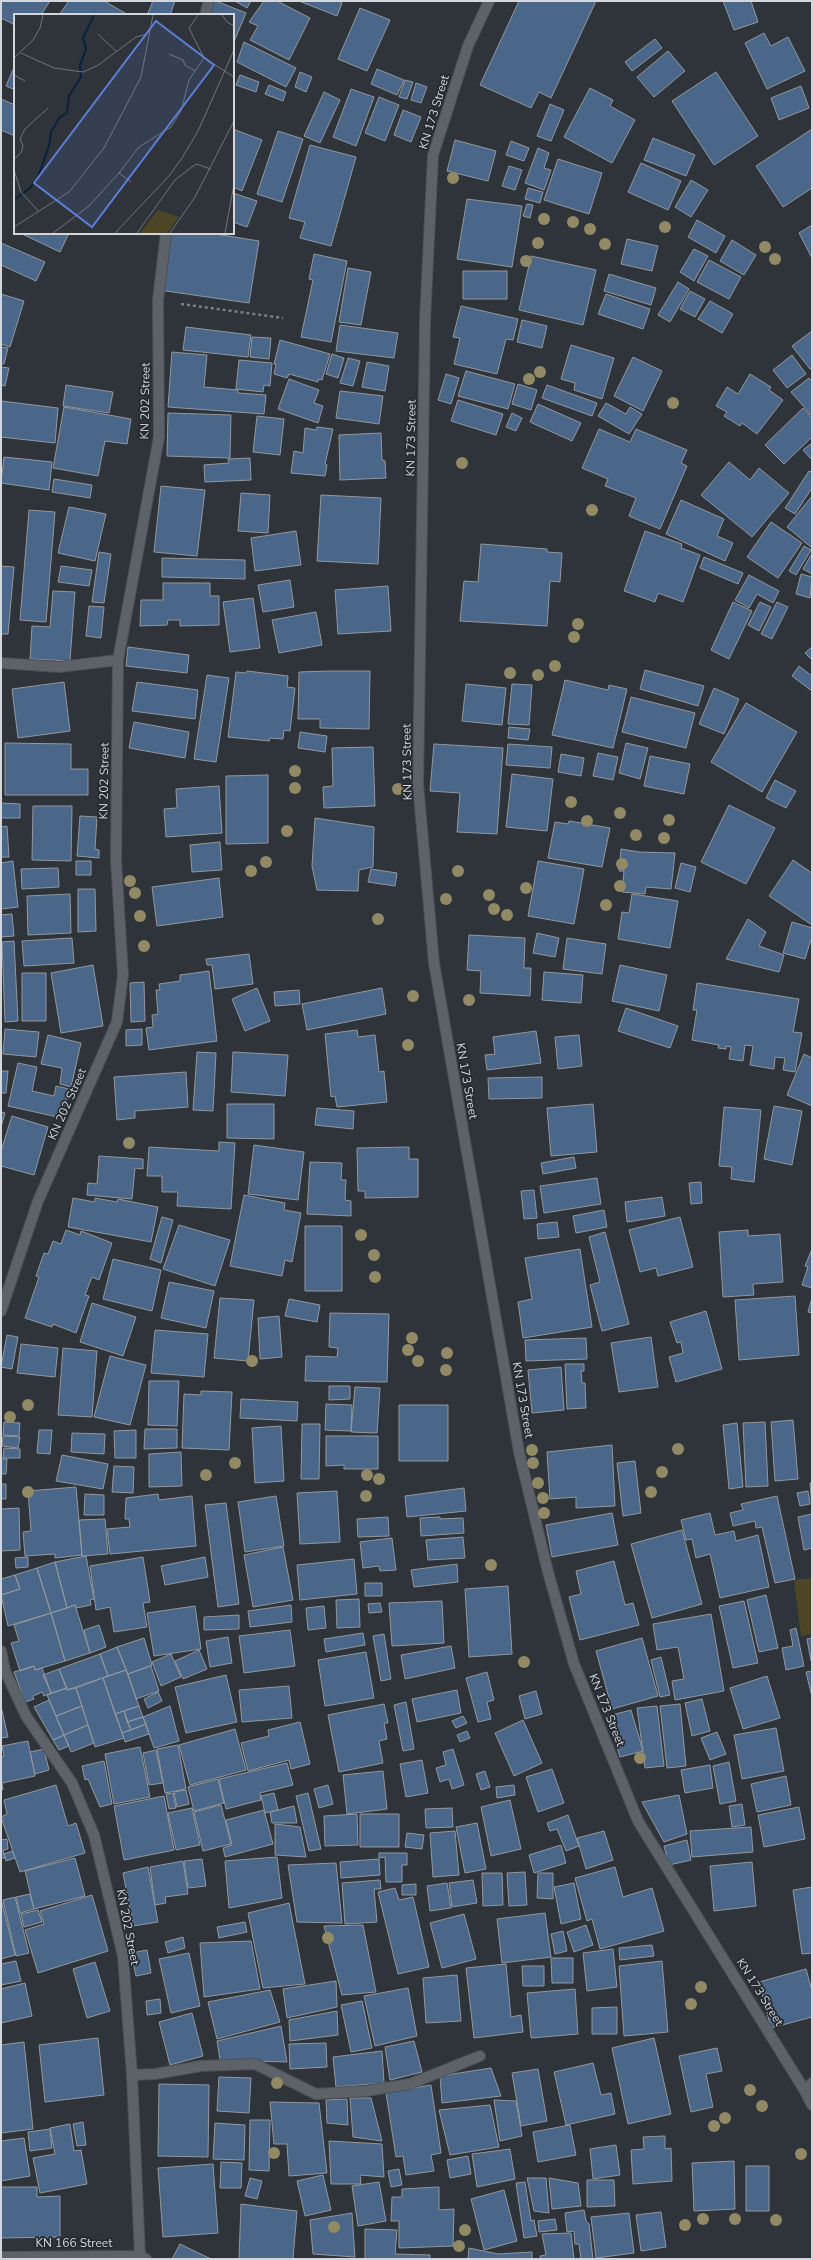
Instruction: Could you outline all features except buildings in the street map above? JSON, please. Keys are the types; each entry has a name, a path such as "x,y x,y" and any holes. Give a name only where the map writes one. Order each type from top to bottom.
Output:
{"street":[{"path":"205,14 209,1"},
{"name":"KN 173 Street","path":"490,1 468,46 433,155 425,328 418,784 434,963 519,1452 548,1572 574,1664 638,1821 809,2087 812,2105"},
{"name":"KN 202 Street","path":"1,1311 38,1201 117,1022 123,975 116,860 118,660 158,438 158,300 166,234"},
{"path":"1,663 59,667 118,660"},
{"name":"KN 202 Street","path":"1,1651 5,1671 26,1716 72,1783 94,1835 123,1956 143,2258"},
{"path":"132,2075 154,2074 201,2066 255,2064 316,2094 366,2091 410,2084 480,2056"},
{"name":"KN 166 Street","path":"1,2256 143,2258"}],"path":[{"path":"158,300 283,318"}],"shaded area":[{"path":"812,1578 812,1634 801,1636 794,1580"}]}
